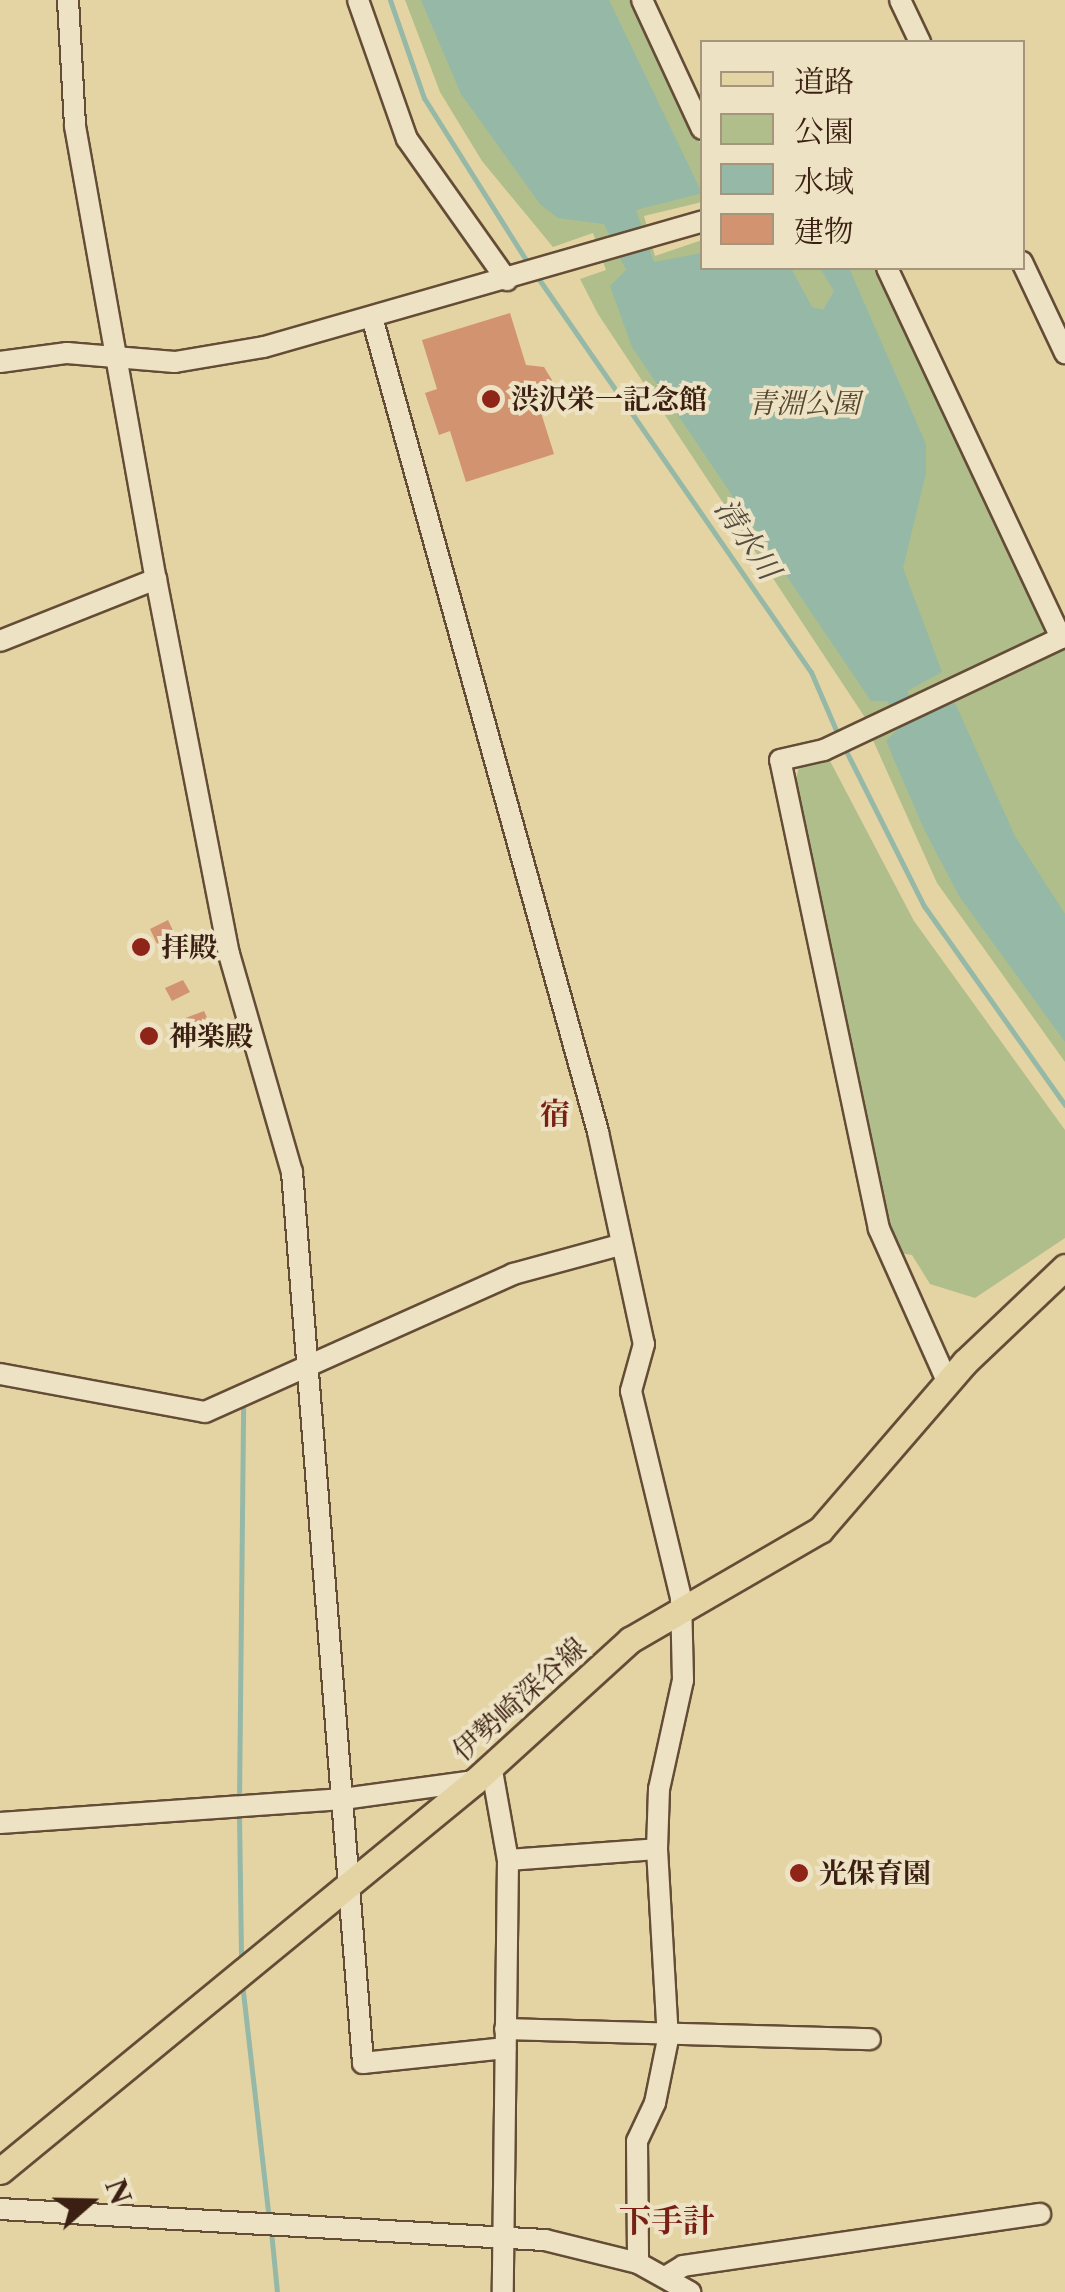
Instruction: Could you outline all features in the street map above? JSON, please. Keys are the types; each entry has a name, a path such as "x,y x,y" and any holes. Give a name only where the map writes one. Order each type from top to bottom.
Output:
{"main road":[{"name":"伊勢崎深谷線","path":"0,2171 483,1773 630,1640 820,1530 947,1380 1065,1267"}],"street":[{"path":"68,0 75,126 156,579 229,954 292,1172 304,1363 364,2063 505,2038 870,2040"},
{"path":"358,0 407,139 514,278"},
{"path":"642,0 700,125"},
{"path":"900,0 919,40"},
{"path":"0,362 47,354 189,360 373,321 700,222"},
{"path":"1025,268 1065,353"},
{"path":"887,270 1063,637 884,718 824,750 780,760 879,1229 947,1380"},
{"path":"373,321 598,1132 644,1344 630,1390 682,1610 684,1680 659,1790 657,1849 668,2040 655,2103 636,2141 638,2263"},
{"path":"0,641 156,579"},
{"path":"0,1374 205,1412 304,1363 513,1274 620,1245"},
{"path":"0,1823 343,1800 483,1773 508,1860 504,2292"},
{"path":"508,1860 657,1849"},
{"path":"0,2209 504,2237 638,2263 690,2292"},
{"path":"665,2277 683,2266 1040,2214"}],"green space":[{"name":"青淵公園","path":"405,0 633,0 700,144 700,202 644,216 655,256 700,241 700,270 880,270 1048,632 866,719 598,314 580,279 606,270 593,233 553,247 482,161 440,92"},
{"path":"1065,644 1065,1062 937,883 872,738"},
{"path":"829,759 914,921 1065,1130 1065,1238 975,1298 930,1284 912,1255 899,1253 886,1225 795,782 799,768"}],"water":[{"name":"青淵公園","path":"421,0 609,0 700,189 700,194 636,210 654,262 700,253 700,270 792,270 812,307 823,310 834,291 821,270 850,270 926,444 926,473 903,568 942,672 907,691 919,717 955,703 1015,836 1065,914 1065,1042 959,896 924,829 886,741 900,727 887,701 871,701 632,347 610,286 626,270 604,224 558,218 540,204 461,94"}],"building":[{"path":"510,313 526,365 544,367 552,380 538,403 554,454 466,482 450,431 439,435 425,393 437,389 422,340"},
{"path":"168,920 177,939 159,948 150,929"},
{"name":"拝殿","path":"146,934 153,953 136,960 129,941"},
{"name":"拝殿","path":"183,980 190,992 172,1001 165,988"},
{"path":"204,1011 211,1026 181,1041 172,1023"},
{"name":"神楽殿","path":"153,1025 160,1039 145,1046 138,1033"}],"waterway":[{"name":"清水川","path":"390,0 424,98 530,266"},
{"name":"清水川","path":"536,275 811,672 839,737"},
{"name":"清水川","path":"844,747 924,906 1065,1105"},
{"path":"239,1802 243,1403"},
{"path":"239,1813 241,1962"},
{"path":"242,1983 269,2220"},
{"path":"271,2231 277,2292"}],"place":[{"name":"渋沢栄一記念館","path":"491,399"},
{"name":"拝殿","path":"141,947"},
{"name":"神楽殿","path":"149,1036"},
{"name":"光保育園","path":"799,1873"}],"district":[{"name":"宿","path":"555,1114"},
{"name":"下手計","path":"667,2221"}]}
